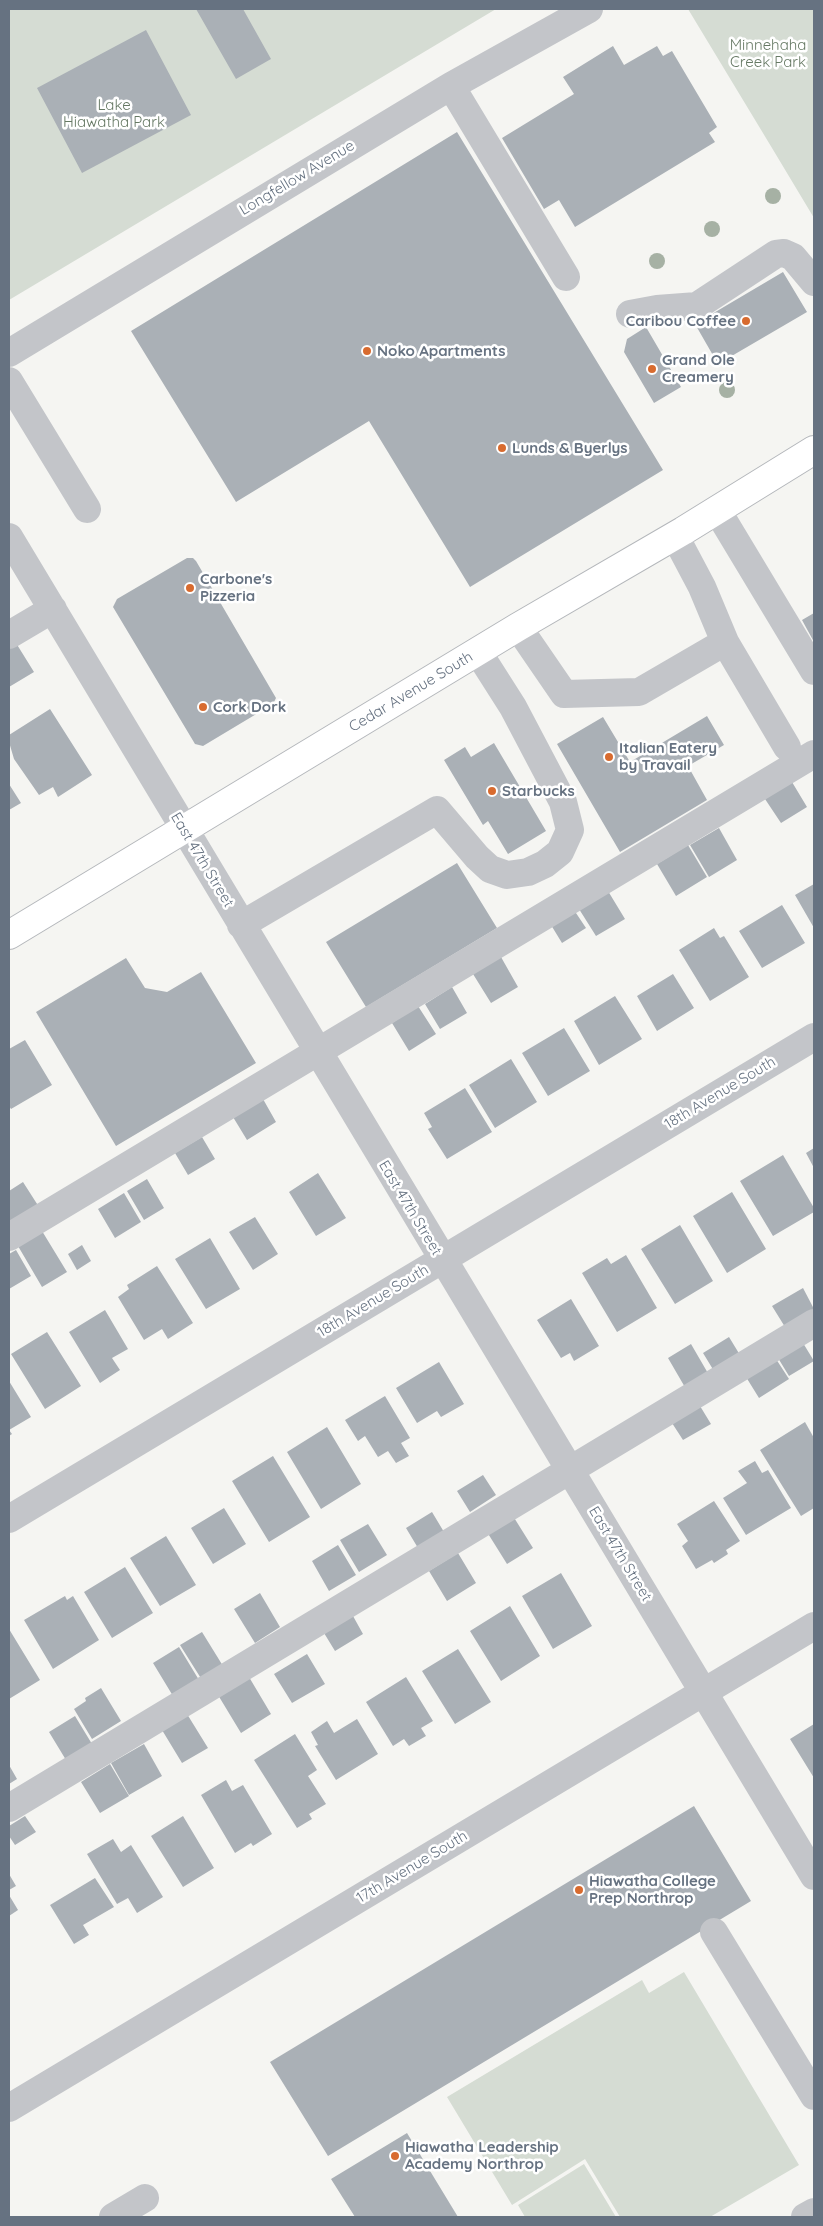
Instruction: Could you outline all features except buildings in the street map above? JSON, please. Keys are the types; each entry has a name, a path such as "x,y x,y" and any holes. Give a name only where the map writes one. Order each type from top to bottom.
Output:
{"main road":[{"name":"Cedar Avenue South","path":"9,935 518,627 675,536 814,450"}],"street":[{"name":"Longfellow Avenue","path":"9,353 450,86 589,9"},
{"path":"450,86 566,277"},
{"path":"630,314 657,309 697,306 776,254 784,253 793,257 814,282"},
{"path":"9,381 87,509"},
{"path":"717,510 814,671"},
{"path":"675,536 702,587 725,642 787,747"},
{"name":"East 47th Street","path":"9,538 814,1876"},
{"path":"9,635 52,609"},
{"path":"518,627 564,694 639,692 725,642"},
{"path":"241,924 437,810 477,857 490,869 507,874 528,872 545,864 560,852 570,830 563,802 510,703 478,652"},
{"path":"9,1237 814,754"},
{"name":"18th Avenue South","path":"9,1519 814,1037"},
{"path":"9,1808 814,1323"},
{"name":"17th Avenue South","path":"9,2108 814,1626"},
{"path":"714,1932 814,2096"},
{"path":"114,2217 145,2198"},
{"path":"805,2217 814,2212"}],"green space":[{"name":"Lake Hiawatha Park","path":"9,9 496,9 9,300"},
{"name":"Minnehaha Creek Park","path":"688,9 814,9 814,218 772,148"},
{"path":"684,1972 799,2165 710,2217 620,2217 585,2159 512,2205 447,2097 642,1980 649,1993"},
{"path":"584,2164 616,2217 525,2217 518,2205"}],"place":[{"name":"Caribou Coffee","path":"746,321"},
{"name":"Noko Apartments","path":"367,351"},
{"name":"Grand Ole Creamery","path":"652,369"},
{"name":"Lunds & Byerlys","path":"502,448"},
{"name":"Carbone's Pizzeria","path":"190,588"},
{"name":"Cork Dork","path":"203,707"},
{"name":"Italian Eatery by Travail","path":"609,757"},
{"name":"Starbucks","path":"492,791"},
{"name":"Hiawatha College Prep Northrop","path":"579,1890"},
{"name":"Hiawatha Leadership Academy Northrop","path":"395,2156"}]}
